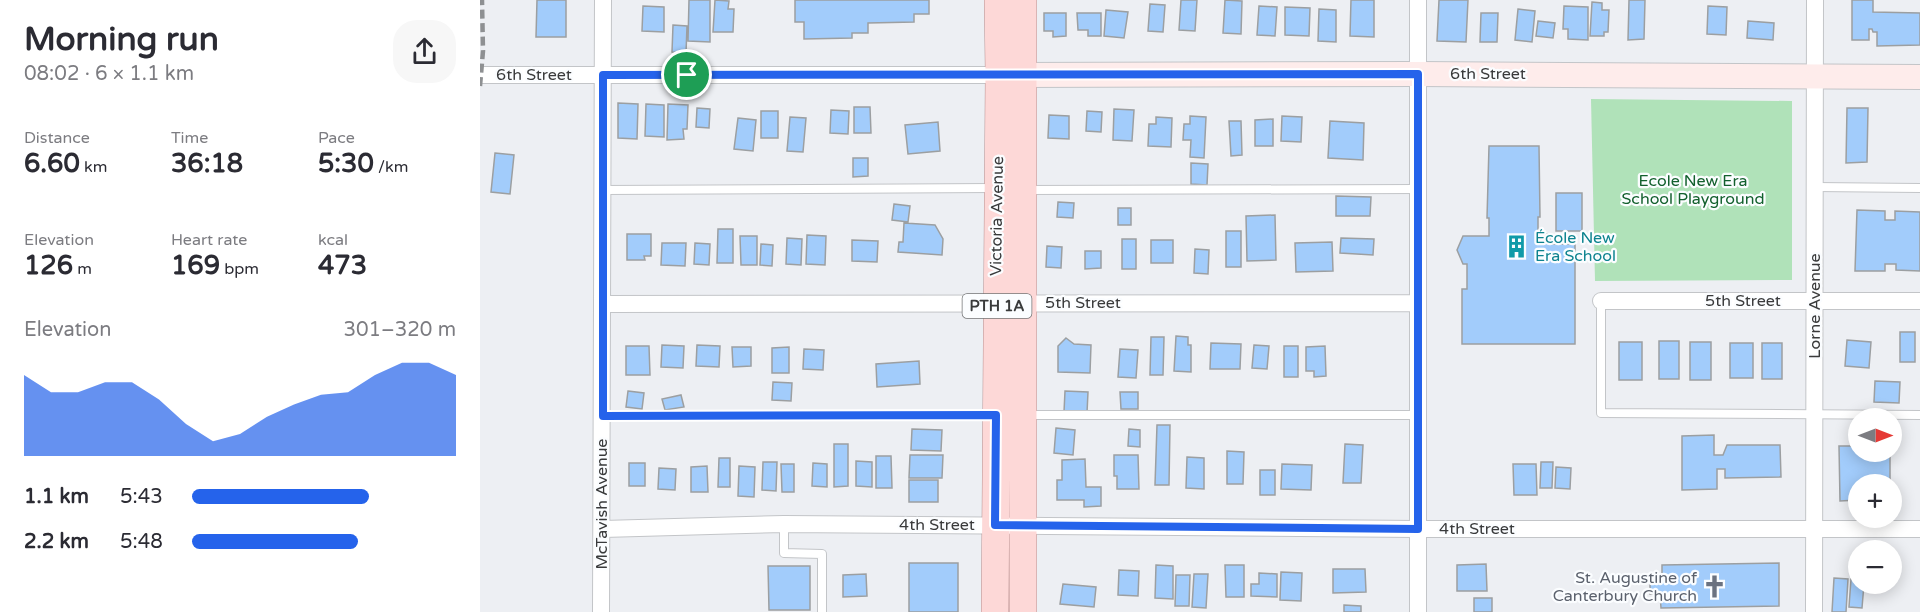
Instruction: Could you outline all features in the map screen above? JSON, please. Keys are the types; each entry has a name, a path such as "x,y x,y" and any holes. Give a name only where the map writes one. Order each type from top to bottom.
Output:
{"main road":[{"name":"Victoria Avenue","path":"999,0 1011,75"},
{"name":"Victoria Avenue","path":"1023,0 1011,75 1010,189 1010,303 1023,416 1023,612"},
{"name":"Victoria Avenue","path":"995,612 996,415 1010,303"}],"street":[{"name":"McTavish Avenue","path":"601,612 604,304 603,0"},
{"path":"1418,612 1419,0"},
{"name":"Lorne Avenue","path":"1815,0 1815,612"},
{"name":"6th Street","path":"480,75 1418,74 1920,77"},
{"name":"5th Street","path":"1601,302 1920,301"},
{"name":"5th Street","path":"604,304 1418,303"},
{"name":"4th Street","path":"603,529 784,524 1418,529 1920,529"}],"lane":[{"path":"1815,187 1920,188"},
{"path":"604,190 1418,189"},
{"path":"1601,302 1601,414 1920,415"},
{"path":"603,416 996,415"},
{"path":"1023,416 1418,416"},
{"path":"784,524 784,553 822,554 822,612"}],"green space":[{"name":"Ecole New Era School Playground","path":"1591,99 1792,101 1792,280 1595,281"}],"building":[{"path":"537,0 566,0 566,37 536,37"},
{"path":"689,0 710,0 710,42 688,41"},
{"path":"715,0 729,1 728,9 734,9 733,32 713,32"},
{"path":"795,0 929,0 929,14 914,14 914,22 868,23 868,33 852,33 852,38 804,39 804,22 795,22"},
{"path":"1181,0 1197,0 1195,31 1179,30"},
{"path":"1225,0 1242,1 1241,34 1223,33"},
{"path":"1351,0 1374,0 1374,37 1350,36"},
{"path":"1439,0 1468,0 1466,42 1437,41"},
{"path":"1629,0 1645,0 1644,39 1628,40"},
{"path":"1852,0 1873,0 1873,12 1920,13 1920,45 1877,46 1877,32 1873,32 1872,29 1869,29 1869,40 1852,40"},
{"path":"1592,2 1602,3 1602,10 1609,10 1608,32 1604,32 1604,36 1590,36"},
{"path":"1150,4 1165,5 1163,32 1148,31"},
{"path":"643,6 664,7 664,32 642,31"},
{"path":"1259,6 1277,7 1275,36 1257,35"},
{"path":"1564,6 1588,7 1588,40 1568,39 1568,29 1563,29"},
{"path":"1708,6 1727,7 1726,35 1707,34"},
{"path":"1285,7 1310,8 1309,36 1285,35"},
{"path":"1319,9 1336,10 1336,42 1318,41"},
{"path":"1518,9 1535,11 1532,42 1515,40"},
{"path":"1106,10 1128,12 1124,38 1104,36"},
{"path":"1044,13 1066,13 1066,36 1053,37 1053,31 1044,31"},
{"path":"1077,13 1101,13 1101,36 1088,36 1088,30 1078,30"},
{"path":"1481,13 1498,13 1497,42 1480,42"},
{"path":"1538,21 1555,23 1553,38 1536,36"},
{"path":"1748,21 1774,23 1773,40 1747,38"},
{"path":"673,25 687,26 686,53 672,52"},
{"path":"618,103 638,104 637,139 618,138"},
{"path":"646,104 664,105 664,137 645,136"},
{"path":"668,104 688,105 687,129 683,129 684,139 667,140"},
{"path":"854,107 870,107 871,133 854,133"},
{"path":"697,108 710,109 709,128 696,127"},
{"path":"1847,108 1868,108 1867,162 1846,163"},
{"path":"1114,109 1134,110 1132,141 1113,140"},
{"path":"831,110 849,111 848,134 830,133"},
{"path":"761,111 778,111 778,138 761,138"},
{"path":"1087,111 1102,112 1101,132 1086,131"},
{"path":"1049,115 1069,116 1069,139 1048,138"},
{"path":"1190,116 1206,117 1204,158 1190,157 1191,140 1183,140 1184,124 1190,124"},
{"path":"1282,116 1302,117 1301,142 1281,141"},
{"path":"790,117 806,118 803,152 787,151"},
{"path":"1156,117 1172,118 1171,147 1148,146 1149,124 1156,124"},
{"path":"738,118 756,120 753,151 734,149"},
{"path":"1273,119 1273,146 1255,146 1255,120"},
{"path":"1229,121 1241,121 1242,155 1231,156"},
{"path":"1330,121 1364,123 1363,160 1328,158"},
{"path":"938,122 940,151 908,154 905,125"},
{"name":"École New Era School","path":"1489,146 1539,146 1540,217 1538,217 1538,234 1550,234 1550,244 1575,244 1575,344 1462,344 1462,289 1467,289 1467,264 1463,264 1457,250 1463,236 1489,236 1489,218 1487,218"},
{"path":"495,153 514,155 510,194 491,192"},
{"path":"853,158 868,158 868,176 853,177"},
{"path":"1191,163 1208,164 1207,185 1191,184"},
{"path":"1556,193 1582,193 1582,231 1556,231"},
{"path":"1336,196 1371,197 1370,216 1336,216"},
{"path":"1058,202 1074,203 1073,218 1057,217"},
{"path":"894,204 910,206 908,222 892,220"},
{"path":"1118,208 1131,208 1131,225 1118,225"},
{"path":"1857,210 1885,211 1885,220 1895,220 1895,211 1920,212 1920,271 1896,270 1896,264 1885,264 1885,271 1855,271"},
{"path":"1275,215 1276,260 1247,261 1246,216"},
{"path":"904,223 935,225 943,239 942,255 898,252 899,242 903,242"},
{"path":"718,229 733,229 733,263 717,263"},
{"path":"1226,231 1241,231 1241,267 1226,267"},
{"path":"627,234 651,234 651,256 644,256 645,260 627,260"},
{"path":"807,235 826,236 825,265 806,264"},
{"path":"740,236 757,236 757,265 741,265"},
{"path":"787,238 802,239 801,265 786,264"},
{"path":"1341,238 1374,239 1373,255 1340,253"},
{"path":"1122,239 1136,239 1136,269 1122,269"},
{"path":"852,240 878,241 877,262 852,261"},
{"path":"1151,240 1173,240 1173,263 1151,263"},
{"path":"1332,242 1333,271 1296,272 1295,243"},
{"path":"662,243 686,243 685,266 661,265"},
{"path":"695,243 710,244 709,265 694,264"},
{"path":"761,244 773,245 772,266 760,265"},
{"path":"1047,246 1062,247 1061,268 1046,267"},
{"path":"1195,249 1209,250 1208,274 1194,273"},
{"path":"1085,251 1101,251 1101,268 1085,269"},
{"path":"1900,332 1915,332 1915,362 1900,362"},
{"path":"1176,336 1188,337 1188,345 1191,345 1191,372 1174,371"},
{"path":"1151,337 1164,337 1163,375 1150,375"},
{"path":"1066,338 1074,344 1091,345 1090,373 1058,372 1058,346"},
{"path":"1847,340 1871,342 1869,368 1845,366"},
{"path":"1659,341 1679,341 1679,379 1659,379"},
{"path":"1619,342 1642,342 1642,380 1619,380"},
{"path":"1690,342 1711,342 1711,380 1690,380"},
{"path":"1211,343 1241,344 1240,369 1210,369"},
{"path":"1730,343 1753,343 1753,378 1730,378"},
{"path":"1762,343 1782,343 1782,379 1762,379"},
{"path":"662,345 684,346 683,368 661,367"},
{"path":"697,345 720,346 719,367 696,366"},
{"path":"1254,345 1269,346 1267,369 1252,368"},
{"path":"626,346 649,346 650,375 626,375"},
{"path":"1284,346 1298,346 1298,377 1284,377"},
{"path":"1325,346 1326,376 1314,377 1314,371 1306,371 1306,347"},
{"path":"732,347 751,347 751,366 733,367"},
{"path":"789,347 789,373 772,373 772,348"},
{"path":"804,349 824,350 823,370 803,369"},
{"path":"1120,349 1138,350 1136,378 1118,377"},
{"path":"919,361 920,384 877,387 876,364"},
{"path":"1875,381 1900,382 1899,403 1874,402"},
{"path":"773,382 792,383 791,401 772,400"},
{"path":"628,391 644,393 642,409 626,407"},
{"path":"1065,391 1088,392 1087,413 1064,412"},
{"path":"1120,392 1138,392 1138,409 1121,409"},
{"path":"681,395 684,407 665,410 662,399"},
{"path":"1157,425 1170,425 1169,485 1155,485"},
{"path":"1056,428 1075,430 1073,455 1054,453"},
{"path":"912,429 942,430 941,451 911,450"},
{"path":"1129,429 1140,430 1140,447 1128,446"},
{"path":"1714,435 1714,455 1723,455 1727,445 1780,445 1781,477 1725,478 1725,469 1717,469 1717,489 1682,490 1682,436"},
{"path":"834,444 848,444 848,486 834,487"},
{"path":"1345,444 1363,445 1361,483 1343,483"},
{"path":"1839,446 1848,446 1848,462 1890,462 1890,474 1848,474 1848,501 1840,501"},
{"path":"1227,451 1244,452 1243,484 1227,484"},
{"path":"910,455 943,455 942,478 909,478"},
{"path":"1114,455 1138,455 1139,489 1117,489 1117,476 1114,476"},
{"path":"876,456 891,456 892,488 876,488"},
{"path":"1187,457 1204,458 1204,489 1186,488"},
{"path":"719,458 730,458 730,487 718,487"},
{"path":"1085,459 1086,487 1101,487 1101,506 1084,507 1084,500 1057,500 1057,480 1062,480 1062,460"},
{"path":"856,461 872,462 872,487 856,486"},
{"path":"763,462 777,462 776,491 762,490"},
{"path":"1541,462 1553,462 1552,488 1540,488"},
{"path":"629,463 645,463 645,486 629,486"},
{"path":"813,463 827,464 827,487 812,486"},
{"path":"781,464 794,464 794,492 782,492"},
{"path":"1282,464 1312,465 1311,490 1281,489"},
{"path":"1513,464 1536,464 1537,495 1514,495"},
{"path":"707,466 708,492 691,492 691,467"},
{"path":"739,466 755,467 754,497 738,496"},
{"path":"1556,467 1571,468 1570,489 1555,488"},
{"path":"659,468 676,469 675,490 658,489"},
{"path":"1260,470 1275,470 1275,495 1260,495"},
{"path":"909,480 938,480 938,502 909,502"},
{"path":"909,563 958,563 958,612 909,612"},
{"name":"St. Augustine of Canterbury Church","path":"1779,563 1779,606 1661,608 1660,594 1650,594 1650,580 1662,580 1662,565"},
{"path":"1486,564 1487,591 1457,591 1457,565"},
{"path":"1156,565 1173,566 1173,599 1155,598"},
{"path":"1225,565 1244,565 1244,597 1226,597"},
{"path":"768,566 810,566 810,610 769,610"},
{"path":"1333,569 1365,569 1366,592 1333,593"},
{"path":"1119,570 1139,571 1138,596 1118,595"},
{"path":"1281,572 1302,573 1301,601 1280,600"},
{"path":"1259,573 1277,574 1277,597 1251,596 1251,584 1259,584"},
{"path":"866,574 867,596 843,597 843,575"},
{"path":"1194,574 1208,574 1206,608 1192,607"},
{"path":"1176,575 1190,575 1189,606 1175,606"},
{"path":"1834,578 1848,579 1846,612 1832,612"},
{"path":"1063,584 1096,587 1094,607 1060,604"},
{"path":"1850,594 1863,594 1862,608 1849,607"},
{"path":"1474,598 1492,598 1492,612 1474,612"},
{"path":"1344,605 1361,606 1361,612 1344,612"}],"railway":[{"path":"480,86 483,51 482,0"}],"place":[{"name":"École New Era School","path":"1517,247"},
{"name":"St. Augustine of Canterbury Church","path":"1715,587"}],"route":[{"path":"1418,74 1418,529 995,525 996,415 603,416 603,75 687,75 1418,74"}]}
